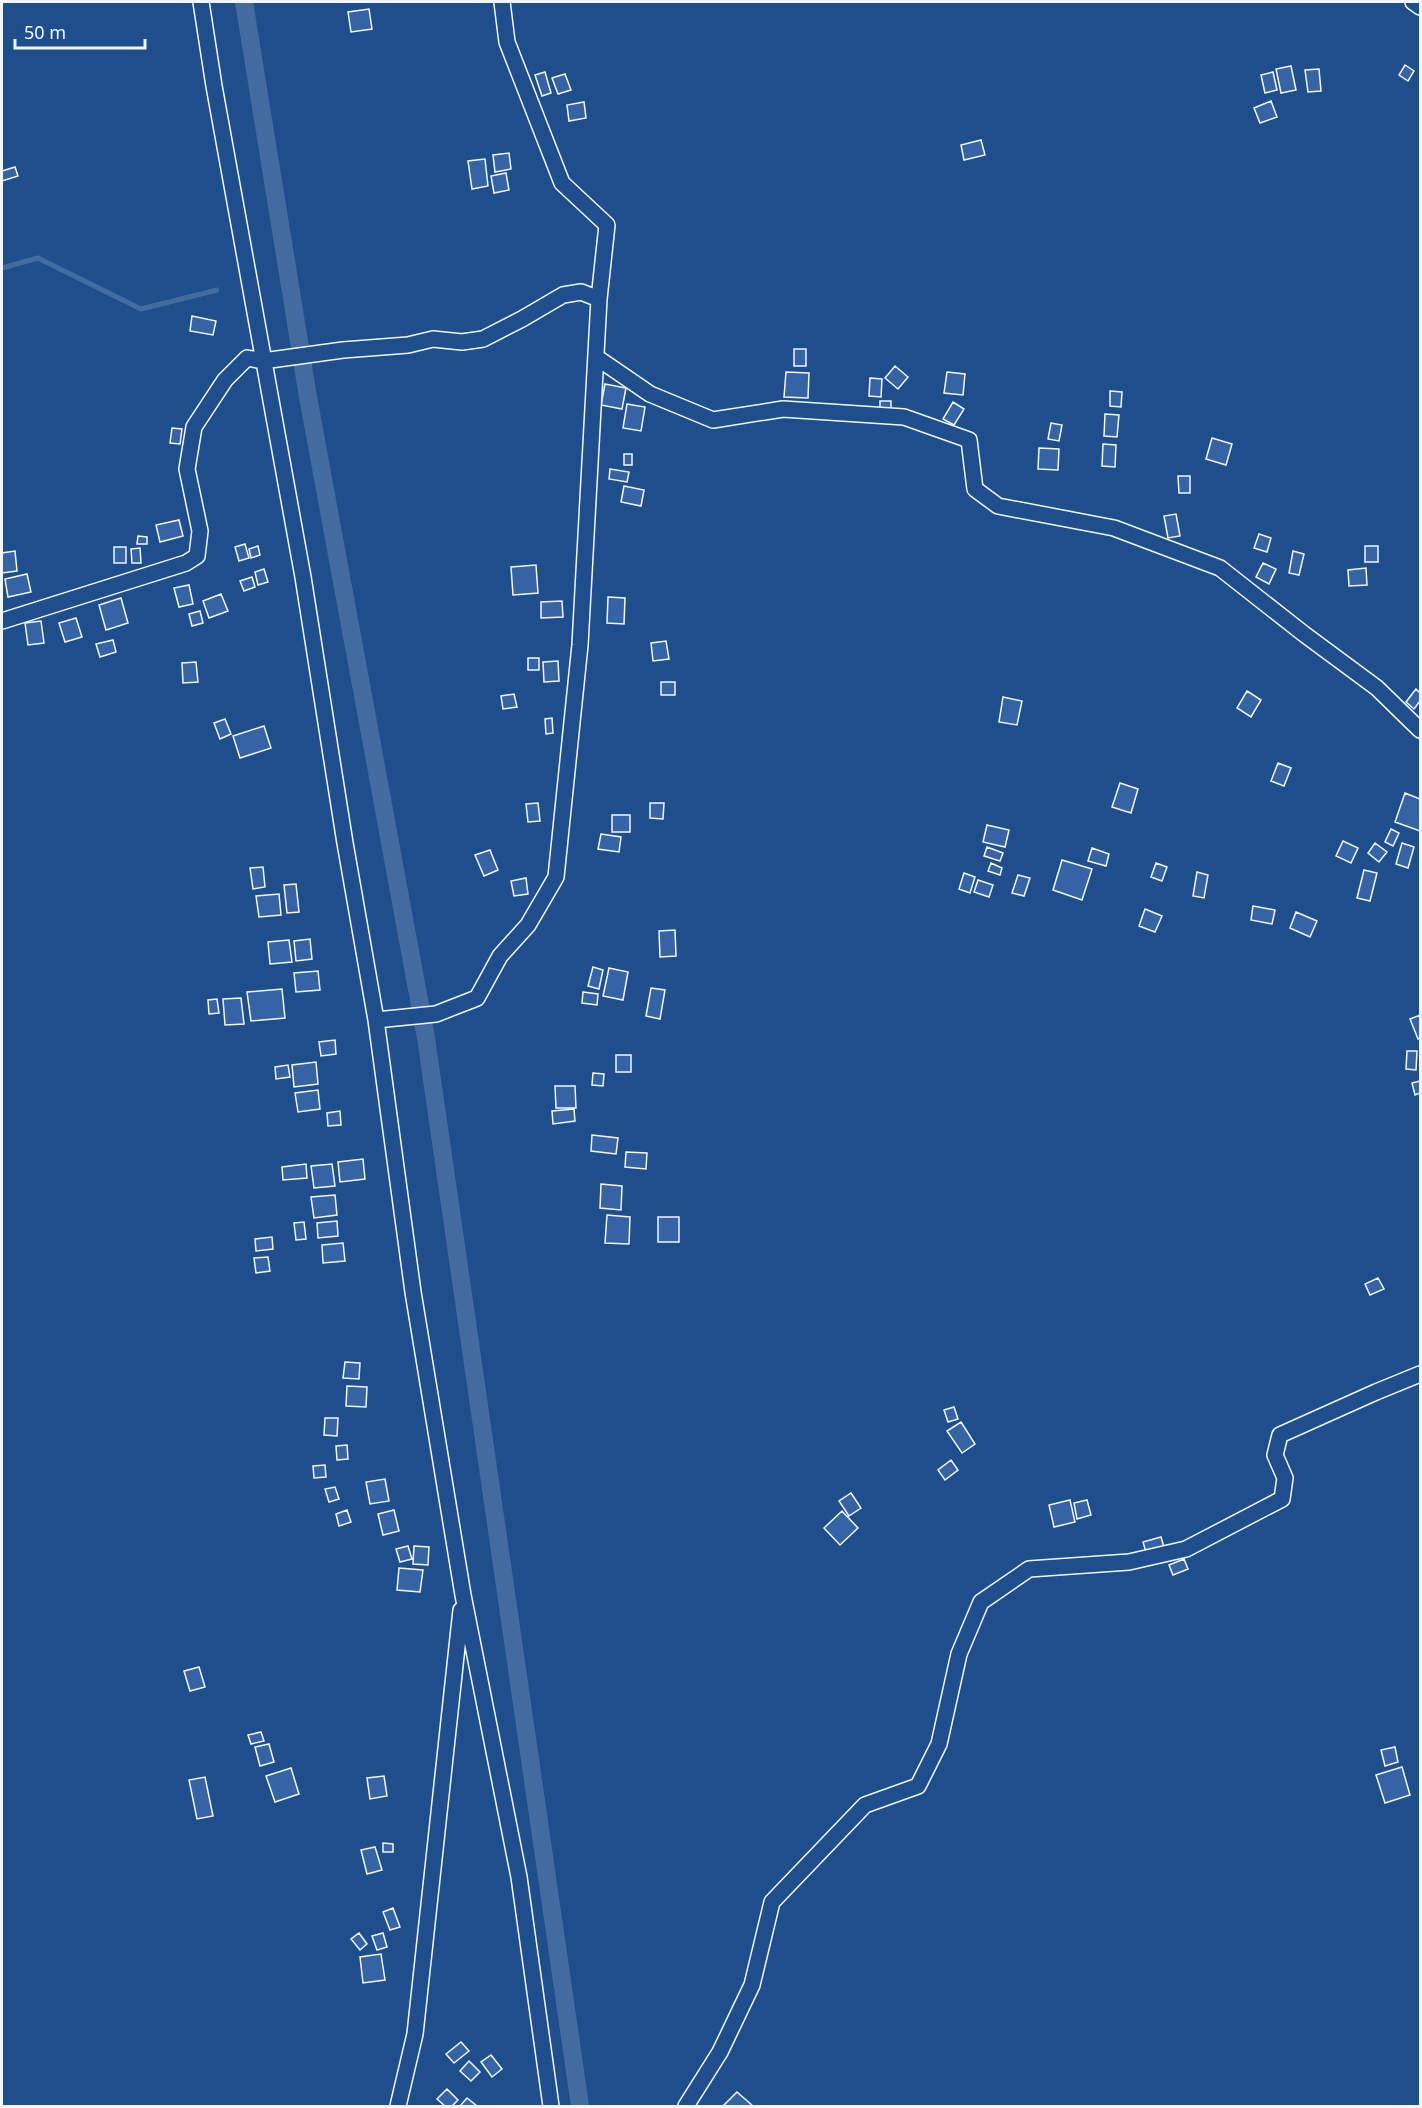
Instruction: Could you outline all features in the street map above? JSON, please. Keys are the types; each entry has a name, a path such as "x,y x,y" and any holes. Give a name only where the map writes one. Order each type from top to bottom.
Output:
{"street":[{"path":"201,2 216,98 303,577 345,843 376,1020 413,1292 463,1595 519,1877 551,2106"},
{"path":"376,1020 436,1014 477,998 500,956 528,925 556,877 580,645 599,299 607,225 562,183 507,42 502,2"},
{"path":"1413,2 1420,7"},
{"path":"2,621 186,563 197,556 200,531 187,469 194,427 225,380 247,358 263,361 343,350 408,345 433,339 462,342 483,339 522,320 563,295 580,292 599,299"},
{"path":"596,357 650,394 714,420 783,409 904,417 969,440 975,489 998,506 1114,528 1221,568 1377,688 1420,730"},
{"path":"686,2106 720,2052 752,1985 771,1902 865,1805 918,1786 939,1744 959,1654 981,1602 1029,1569 1129,1562 1186,1549 1282,1499 1285,1478 1275,1455 1280,1436 1420,1374"},
{"path":"398,2106 415,2034 463,1595"}],"building":[{"path":"369,9 372,29 351,32 348,12"},
{"path":"1405,65 1414,71 1408,81 1399,75"},
{"path":"1291,66 1296,90 1281,93 1276,69"},
{"path":"1319,69 1321,91 1308,92 1305,70"},
{"path":"545,72 551,93 542,96 535,75"},
{"path":"1273,72 1277,90 1265,93 1261,75"},
{"path":"565,74 571,90 558,94 552,78"},
{"path":"1271,101 1277,117 1260,123 1254,108"},
{"path":"584,102 586,118 569,121 567,105"},
{"path":"981,140 985,155 964,160 961,145"},
{"path":"509,153 511,169 495,172 493,155"},
{"path":"485,159 488,186 472,189 468,161"},
{"path":"15,167 18,176 2,181 2,171"},
{"path":"506,173 509,190 494,193 491,176"},
{"path":"192,316 216,321 213,335 190,331"},
{"path":"794,349 806,349 806,366 794,366"},
{"path":"895,366 908,377 898,389 885,378"},
{"path":"786,372 809,373 808,398 784,397"},
{"path":"947,372 965,374 963,395 944,393"},
{"path":"870,378 882,379 881,397 869,396"},
{"path":"605,384 626,388 622,409 601,405"},
{"path":"1110,391 1122,392 1121,407 1110,406"},
{"path":"880,401 891,401 891,409 880,409"},
{"path":"953,402 964,409 954,425 943,419"},
{"path":"627,404 645,407 641,431 623,428"},
{"path":"1105,414 1119,415 1117,437 1104,436"},
{"path":"1051,423 1062,425 1059,441 1048,439"},
{"path":"172,428 182,429 180,444 170,443"},
{"path":"1212,438 1232,444 1226,465 1206,459"},
{"path":"1103,444 1116,445 1115,467 1102,466"},
{"path":"1039,448 1059,449 1058,470 1038,469"},
{"path":"624,454 632,454 632,465 624,465"},
{"path":"610,469 629,472 627,482 609,479"},
{"path":"1178,476 1190,476 1190,493 1179,493"},
{"path":"624,486 644,490 641,506 621,502"},
{"path":"1176,514 1180,536 1168,538 1164,516"},
{"path":"179,520 183,536 160,542 156,525"},
{"path":"1259,534 1271,538 1267,552 1254,548"},
{"path":"138,536 147,537 147,544 137,544"},
{"path":"245,544 249,558 239,561 235,547"},
{"path":"258,546 260,555 251,558 249,549"},
{"path":"1365,546 1378,546 1378,562 1365,562"},
{"path":"114,547 126,547 126,563 114,563"},
{"path":"140,548 141,563 132,563 131,549"},
{"path":"15,551 17,571 2,573 2,553"},
{"path":"1293,551 1304,554 1299,575 1289,573"},
{"path":"1263,563 1276,569 1269,584 1256,577"},
{"path":"536,565 538,593 513,595 511,567"},
{"path":"1366,568 1367,585 1349,586 1348,570"},
{"path":"264,569 268,582 258,585 255,572"},
{"path":"27,574 31,592 8,597 5,579"},
{"path":"252,577 255,587 244,591 240,581"},
{"path":"189,585 193,604 179,607 174,588"},
{"path":"221,594 228,611 209,618 203,601"},
{"path":"608,597 625,598 624,624 607,623"},
{"path":"121,598 128,623 106,630 99,605"},
{"path":"562,601 563,617 541,618 541,602"},
{"path":"200,611 203,623 192,626 189,614"},
{"path":"76,618 82,637 65,642 59,623"},
{"path":"41,621 44,643 28,645 25,623"},
{"path":"113,640 116,652 100,657 96,644"},
{"path":"666,641 669,659 653,661 651,643"},
{"path":"528,658 539,658 539,670 528,670"},
{"path":"558,661 559,681 544,682 543,662"},
{"path":"196,662 198,682 183,683 182,663"},
{"path":"661,682 675,682 675,695 661,695"},
{"path":"1416,689 1420,693 1420,701 1414,709 1406,702"},
{"path":"1247,691 1261,700 1251,717 1237,708"},
{"path":"514,694 517,707 503,709 501,696"},
{"path":"1003,697 1022,701 1017,725 999,722"},
{"path":"552,718 553,733 546,734 545,719"},
{"path":"225,719 231,734 220,739 214,723"},
{"path":"264,726 271,748 240,758 233,736"},
{"path":"1278,763 1291,768 1284,786 1271,781"},
{"path":"1120,783 1138,789 1131,813 1112,807"},
{"path":"1405,793 1420,799 1420,831 1395,822"},
{"path":"538,803 540,821 528,822 526,804"},
{"path":"650,803 664,803 663,819 650,818"},
{"path":"612,815 630,815 630,832 612,832"},
{"path":"987,825 1009,830 1005,847 983,842"},
{"path":"1391,829 1399,833 1393,846 1385,842"},
{"path":"601,834 621,837 619,852 598,849"},
{"path":"1343,841 1358,848 1351,863 1336,856"},
{"path":"1375,843 1387,852 1379,862 1368,853"},
{"path":"1402,843 1414,847 1408,868 1396,864"},
{"path":"987,847 1003,853 1000,861 984,856"},
{"path":"1092,848 1109,854 1106,866 1088,861"},
{"path":"490,850 498,870 484,876 475,855"},
{"path":"1062,860 1092,869 1082,900 1053,890"},
{"path":"991,863 1002,868 1000,875 988,871"},
{"path":"1156,863 1167,867 1162,881 1151,877"},
{"path":"263,867 265,887 253,889 250,868"},
{"path":"1364,870 1377,873 1370,901 1357,898"},
{"path":"1197,872 1208,875 1204,898 1193,896"},
{"path":"964,873 975,877 970,893 959,889"},
{"path":"1018,875 1030,878 1024,896 1012,893"},
{"path":"526,878 528,894 514,896 511,881"},
{"path":"978,880 993,885 989,897 974,892"},
{"path":"296,884 299,912 287,913 284,885"},
{"path":"279,894 281,915 259,917 256,896"},
{"path":"1253,906 1275,910 1272,924 1251,920"},
{"path":"1145,909 1162,916 1155,932 1139,926"},
{"path":"1296,912 1317,921 1310,937 1290,928"},
{"path":"675,930 676,956 660,957 659,931"},
{"path":"310,939 312,959 296,961 294,941"},
{"path":"289,940 292,962 270,964 268,942"},
{"path":"593,967 603,970 599,989 588,986"},
{"path":"609,968 628,972 623,1000 603,996"},
{"path":"318,971 320,990 296,992 294,973"},
{"path":"651,988 665,990 660,1019 646,1016"},
{"path":"282,989 285,1018 251,1021 247,992"},
{"path":"583,992 598,994 597,1005 582,1003"},
{"path":"241,998 244,1024 225,1025 223,999"},
{"path":"217,999 219,1013 209,1014 208,1000"},
{"path":"1420,1015 1420,1038 1418,1039 1410,1019"},
{"path":"335,1040 336,1054 321,1056 319,1042"},
{"path":"1407,1051 1417,1051 1416,1070 1406,1069"},
{"path":"616,1055 631,1055 631,1072 616,1072"},
{"path":"316,1062 318,1084 294,1087 292,1065"},
{"path":"288,1065 290,1077 276,1079 275,1067"},
{"path":"593,1073 604,1074 603,1086 592,1085"},
{"path":"1420,1081 1420,1093 1415,1095 1412,1083"},
{"path":"555,1086 575,1086 576,1108 556,1108"},
{"path":"318,1090 320,1109 298,1112 295,1093"},
{"path":"574,1109 575,1121 553,1124 552,1111"},
{"path":"340,1111 341,1125 328,1126 327,1113"},
{"path":"592,1135 618,1138 616,1154 591,1151"},
{"path":"626,1152 647,1153 646,1169 625,1167"},
{"path":"363,1159 365,1179 340,1182 338,1162"},
{"path":"306,1164 307,1178 283,1180 282,1167"},
{"path":"332,1164 335,1186 314,1188 311,1166"},
{"path":"601,1184 622,1186 621,1210 600,1208"},
{"path":"335,1195 337,1215 314,1218 311,1197"},
{"path":"607,1215 630,1217 629,1244 605,1243"},
{"path":"658,1217 679,1217 679,1242 658,1242"},
{"path":"337,1221 338,1236 318,1238 317,1223"},
{"path":"304,1222 306,1239 296,1240 294,1223"},
{"path":"272,1237 273,1249 256,1251 255,1239"},
{"path":"343,1243 345,1261 323,1263 322,1245"},
{"path":"268,1257 270,1271 256,1273 254,1258"},
{"path":"1378,1278 1384,1289 1370,1295 1365,1284"},
{"path":"345,1362 360,1363 359,1379 343,1378"},
{"path":"347,1386 367,1387 366,1407 346,1406"},
{"path":"954,1407 958,1419 948,1422 944,1410"},
{"path":"325,1418 338,1418 337,1436 324,1435"},
{"path":"961,1422 975,1444 962,1453 947,1431"},
{"path":"347,1445 348,1459 337,1460 336,1446"},
{"path":"951,1460 958,1470 945,1480 938,1470"},
{"path":"325,1465 326,1477 314,1478 313,1466"},
{"path":"385,1479 389,1501 370,1504 366,1482"},
{"path":"335,1487 339,1499 329,1502 325,1489"},
{"path":"851,1493 861,1508 849,1516 839,1501"},
{"path":"1070,1500 1075,1522 1054,1527 1049,1505"},
{"path":"1087,1500 1091,1515 1077,1519 1074,1503"},
{"path":"347,1510 351,1522 339,1526 336,1514"},
{"path":"394,1510 399,1531 383,1535 378,1514"},
{"path":"842,1511 858,1528 840,1545 824,1528"},
{"path":"1161,1537 1164,1547 1146,1552 1143,1542"},
{"path":"408,1546 412,1559 400,1562 396,1549"},
{"path":"414,1546 429,1547 428,1565 413,1564"},
{"path":"1184,1559 1188,1569 1173,1575 1169,1565"},
{"path":"399,1568 423,1570 420,1592 397,1590"},
{"path":"199,1667 205,1687 190,1691 184,1671"},
{"path":"261,1732 264,1741 251,1744 248,1735"},
{"path":"269,1744 274,1762 260,1766 255,1747"},
{"path":"1395,1747 1398,1762 1385,1766 1381,1750"},
{"path":"1402,1767 1410,1795 1385,1803 1376,1775"},
{"path":"291,1768 299,1794 275,1802 266,1776"},
{"path":"384,1776 387,1796 370,1799 367,1778"},
{"path":"205,1777 213,1816 197,1819 189,1780"},
{"path":"383,1843 393,1844 393,1852 383,1852"},
{"path":"375,1847 382,1870 367,1874 361,1850"},
{"path":"393,1908 400,1927 390,1930 383,1912"},
{"path":"359,1933 367,1944 360,1950 351,1939"},
{"path":"383,1933 387,1947 377,1950 372,1936"},
{"path":"381,1954 385,1980 363,1983 360,1957"},
{"path":"461,2042 469,2051 454,2063 446,2054"},
{"path":"491,2055 502,2069 492,2077 481,2062"},
{"path":"469,2061 480,2072 471,2081 460,2071"},
{"path":"447,2089 458,2100 452,2106 445,2106 437,2099"},
{"path":"737,2092 753,2106 723,2106"},
{"path":"467,2098 477,2106 460,2106"}],"waterway":[{"path":"244,2 308,397 426,1038 580,2106"},
{"path":"2,268 38,258 141,309 217,290"}]}
